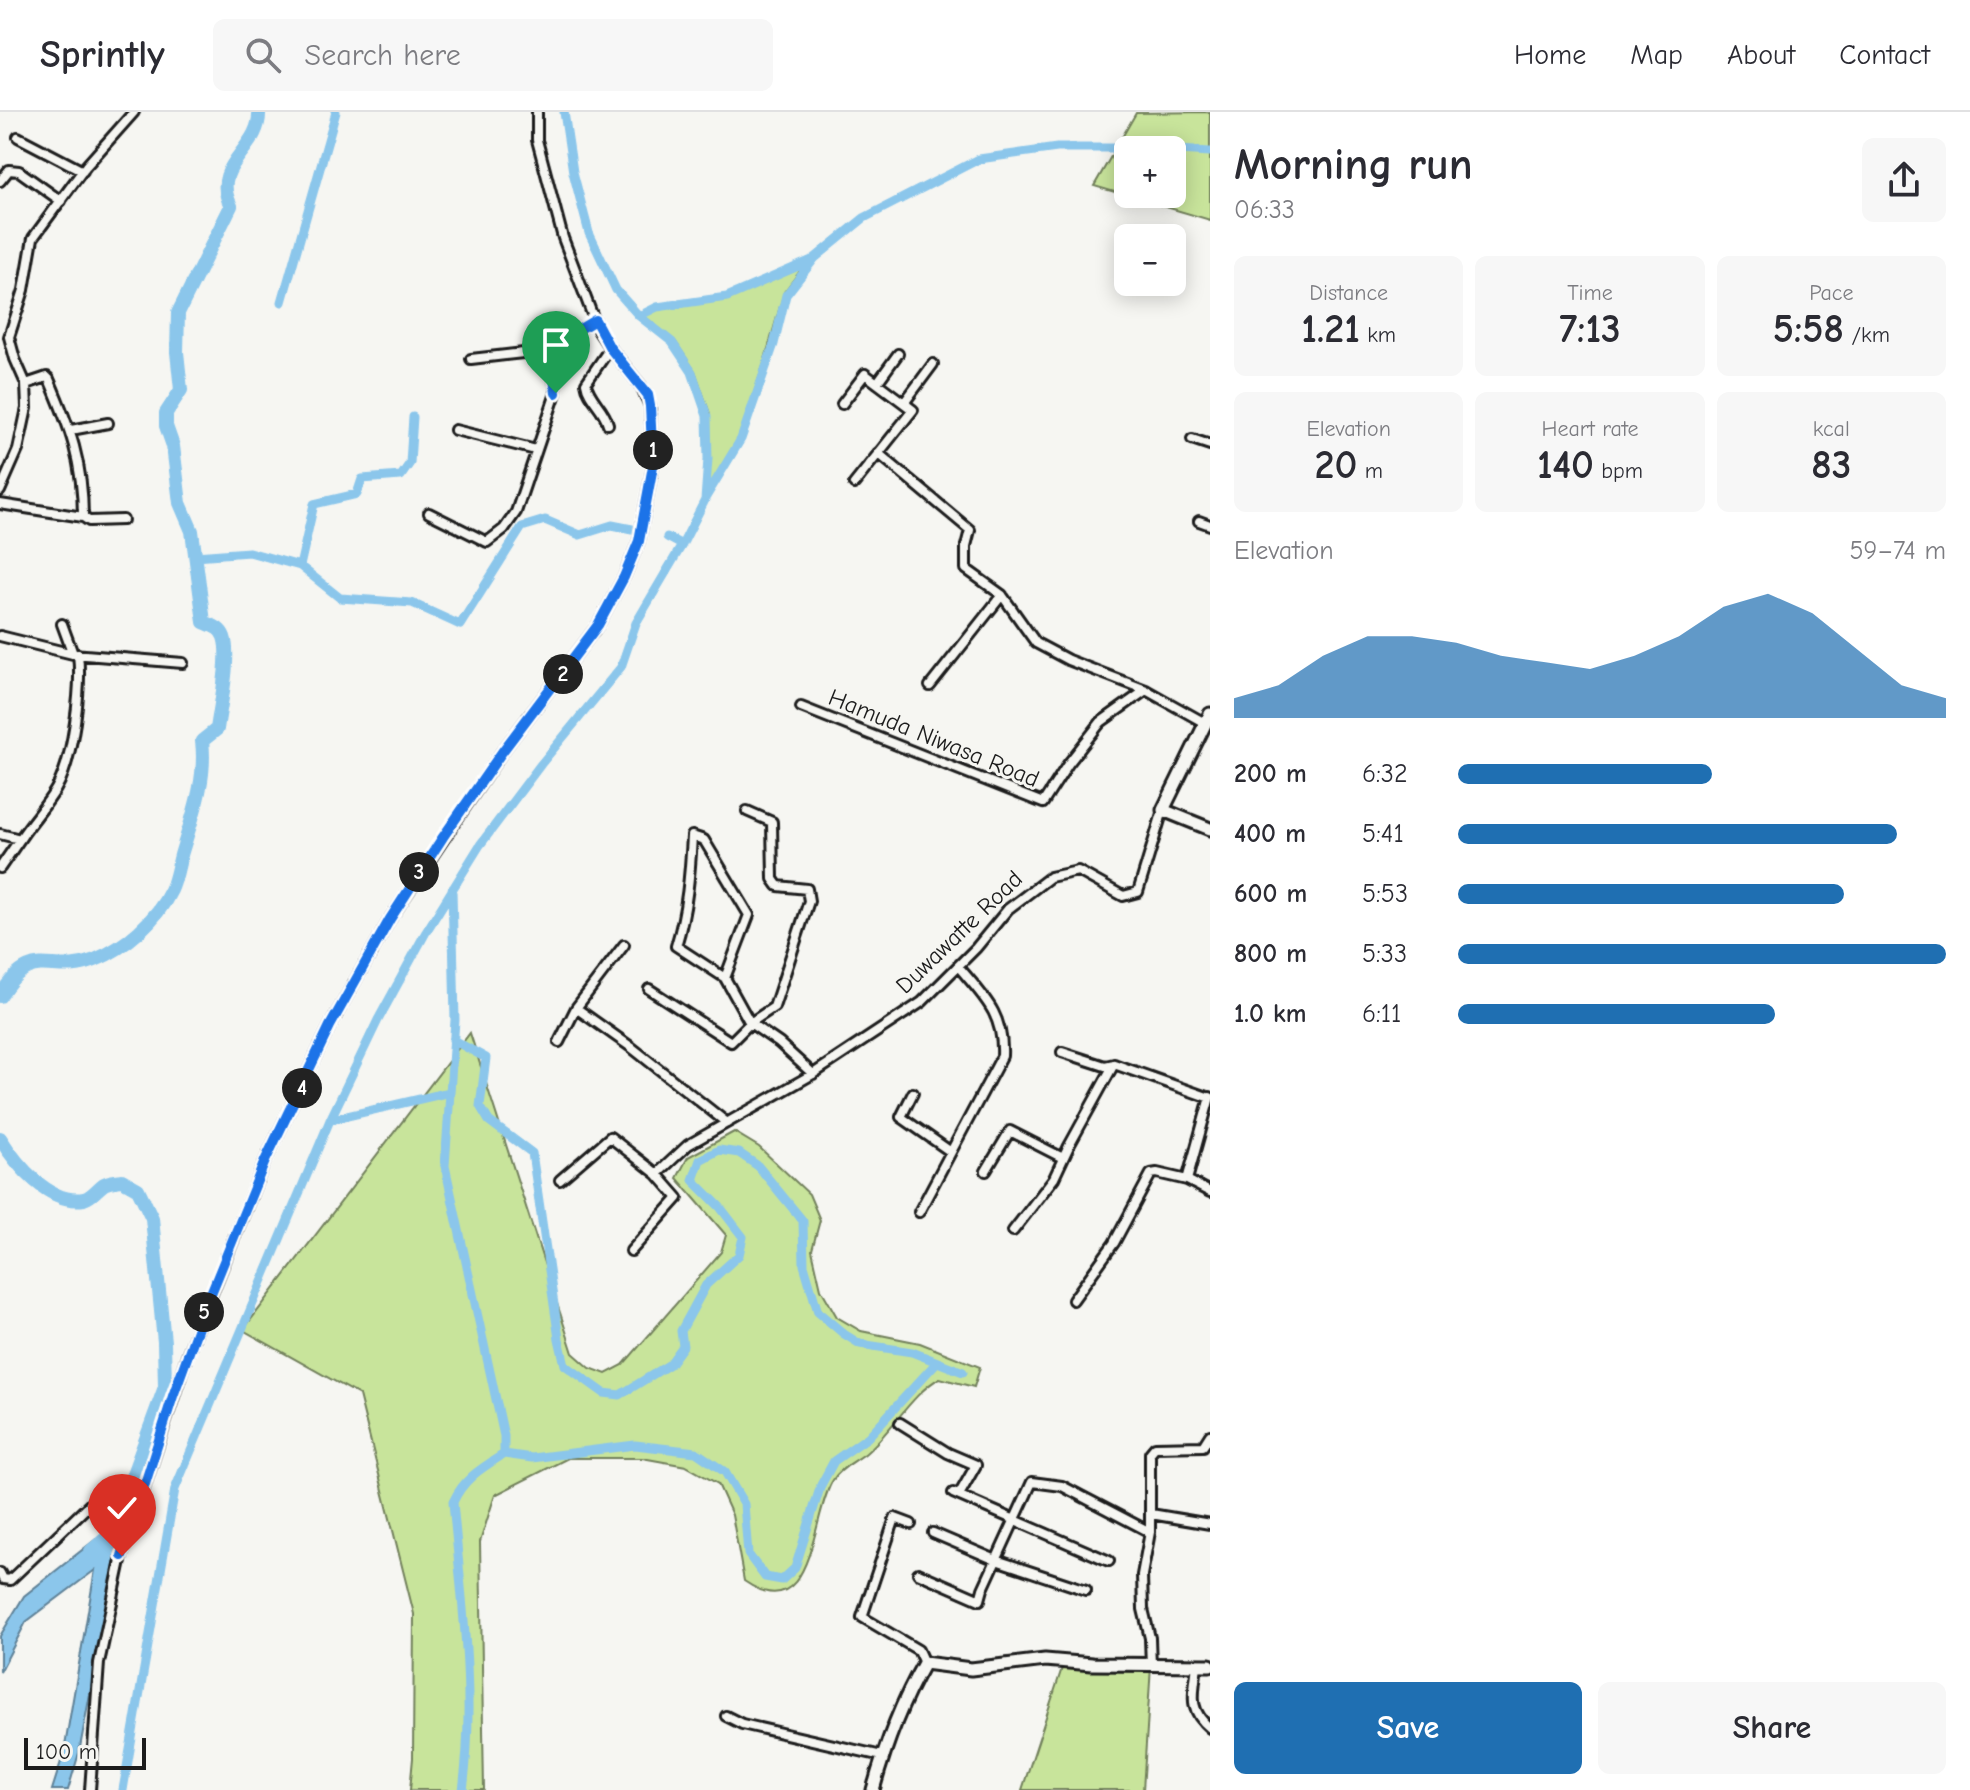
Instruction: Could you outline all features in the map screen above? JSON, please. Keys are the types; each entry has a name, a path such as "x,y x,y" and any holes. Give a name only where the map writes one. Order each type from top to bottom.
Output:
{"street":[{"path":"0,491 18,450 27,408 26,384 9,343 10,329 24,290 33,238 83,171 134,112"},
{"path":"90,1790 99,1663 122,1556 188,1353 265,1161 330,1026 390,919 494,763 598,625 639,541 653,466 650,406 641,386 610,348 595,320 563,238 537,140 537,112"},
{"path":"18,137 83,171"},
{"path":"0,181 9,170 14,169 61,201"},
{"path":"471,359 550,350 595,320"},
{"path":"608,424 606,415 587,390 586,383 610,348"},
{"path":"429,513 487,542 504,529 516,512 556,393 550,350"},
{"path":"877,383 898,354"},
{"path":"904,403 933,364"},
{"path":"842,404 865,374 913,410 854,484"},
{"path":"26,384 49,379 71,430 78,459 83,517"},
{"path":"71,430 108,423"},
{"path":"455,430 536,450"},
{"path":"1192,439 1210,445"},
{"path":"878,453 970,530 966,569 1002,595 1036,643 1068,660 1146,690 1207,719"},
{"path":"0,504 83,517 89,521 123,520"},
{"path":"1199,521 1210,525"},
{"path":"930,686 1002,595"},
{"path":"0,868 56,789 68,762 75,715 75,654 62,624"},
{"path":"0,636 75,654 183,663"},
{"name":"Hamuda Niwasa Road","path":"801,707 1043,803 1101,722 1146,690"},
{"name":"Duwawatte Road","path":"657,1174 688,1145 813,1074 922,1002 1008,909 1050,877 1078,871 1123,896 1138,892 1163,810 1207,719"},
{"path":"1163,810 1210,829"},
{"path":"649,989 731,1042 750,1023 774,1007 809,901 807,889 778,886 773,879 772,822 747,811"},
{"path":"0,834 20,839"},
{"path":"725,978 749,915 704,840 692,836 690,880 676,946 725,978 750,1023 779,1043 813,1074"},
{"path":"559,1042 576,1008 624,945"},
{"path":"919,1212 1002,1056 1003,1033 992,1007 958,966"},
{"path":"576,1008 727,1123"},
{"path":"1062,1052 1105,1066 1114,1064 1210,1097 1187,1180"},
{"path":"1013,1231 1054,1178 1114,1064"},
{"path":"913,1093 901,1117 951,1152"},
{"path":"986,1171 1010,1131 1063,1158"},
{"path":"560,1180 610,1137 657,1174 678,1198 631,1251"},
{"path":"1073,1300 1114,1243 1151,1174 1187,1180 1210,1192"},
{"path":"900,1423 948,1453 976,1465 956,1494 1109,1561"},
{"path":"1151,1666 1142,1575 1150,1532 1150,1453 1155,1447 1203,1446 1210,1435"},
{"path":"918,1573 980,1600 1032,1482 1062,1486 1150,1532"},
{"path":"0,1573 3,1579 10,1580 106,1489"},
{"path":"1151,1514 1210,1524"},
{"path":"911,1524 895,1518 862,1617 918,1650 924,1663"},
{"path":"933,1533 996,1560 1086,1590"},
{"path":"924,1663 971,1669 1045,1660 1151,1666 1210,1665"},
{"path":"873,1790 898,1715 924,1663"},
{"path":"1197,1665 1193,1709 1210,1728"},
{"path":"726,1716 742,1724 882,1756"}],"green space":[{"path":"1210,112 1210,220 1169,208 1186,208 1186,136 1123,136 1136,113"},
{"path":"1114,151 1114,192 1094,186"},
{"path":"803,267 784,292 739,437 710,485 710,414 695,371 675,341 644,316 659,309 727,300"},
{"path":"470,1033 573,1353 590,1368 606,1374 623,1365 721,1252 726,1235 677,1178 688,1157 734,1132 759,1147 809,1194 820,1220 812,1250 821,1289 837,1317 861,1331 920,1343 980,1367 974,1387 940,1378 930,1384 876,1444 836,1476 826,1496 806,1562 797,1580 784,1591 767,1592 744,1581 732,1515 718,1484 686,1466 642,1458 568,1458 495,1495 480,1542 484,1790 410,1790 414,1614 359,1395 243,1330"},
{"path":"1064,1662 1151,1666 1143,1790 1022,1790"}],"water":[{"path":"119,1538 79,1753 68,1790 52,1790 64,1752 95,1570 26,1622 0,1672 0,1636 24,1596 96,1539"}],"waterway":[{"path":"0,996 23,970 43,964 79,964 118,948 139,932 157,912 176,877 200,784 202,741 217,729 226,646 223,634 204,622 192,531 180,503 166,413 181,390 177,352 178,313 231,206 226,179 252,137 259,112"},
{"path":"282,302 336,112"},
{"path":"123,1790 175,1489 330,1120 378,1020 426,932 480,845 541,764 621,667 636,623 705,500 707,416 692,372 672,342 639,316 616,290 589,233 573,172 564,112"},
{"path":"706,497 741,439 774,344 786,295 815,258 864,218 979,159 1057,148 1149,148 1210,152"},
{"path":"639,316 657,307 727,297 812,260"},
{"path":"300,566 314,504 357,494 362,479 401,476 410,463 413,417"},
{"path":"195,556 249,552 300,566 340,598 412,603 460,625 522,527 545,520 580,535 612,525 637,530"},
{"path":"667,537 682,545"},
{"path":"452,889 455,1020 445,1166 504,1436 504,1454 468,1480 453,1502 468,1682 463,1790"},
{"path":"453,1040 486,1058 480,1106 489,1121 532,1153 565,1365 604,1393 620,1395 670,1364 683,1346 681,1331 706,1285 739,1255 743,1237 720,1207 693,1180 700,1160 719,1150 739,1153 758,1166 803,1221 804,1265 818,1312 860,1344 912,1352 963,1372"},
{"path":"330,1120 450,1092"},
{"path":"0,1138 24,1170 58,1196 84,1199 104,1184 122,1180 138,1189 152,1218 164,1342 165,1387 111,1534 91,1551"},
{"path":"504,1454 532,1458 635,1445 696,1452 725,1472 744,1504 748,1554 765,1577 782,1580 795,1568 821,1485 834,1461 868,1437 937,1362"}],"route":[{"path":"122,1556 173,1396 205,1308 265,1161 330,1026 390,919 443,837 502,752 598,625 639,541 653,466 648,395 610,348 595,320 550,350 556,393"}]}
